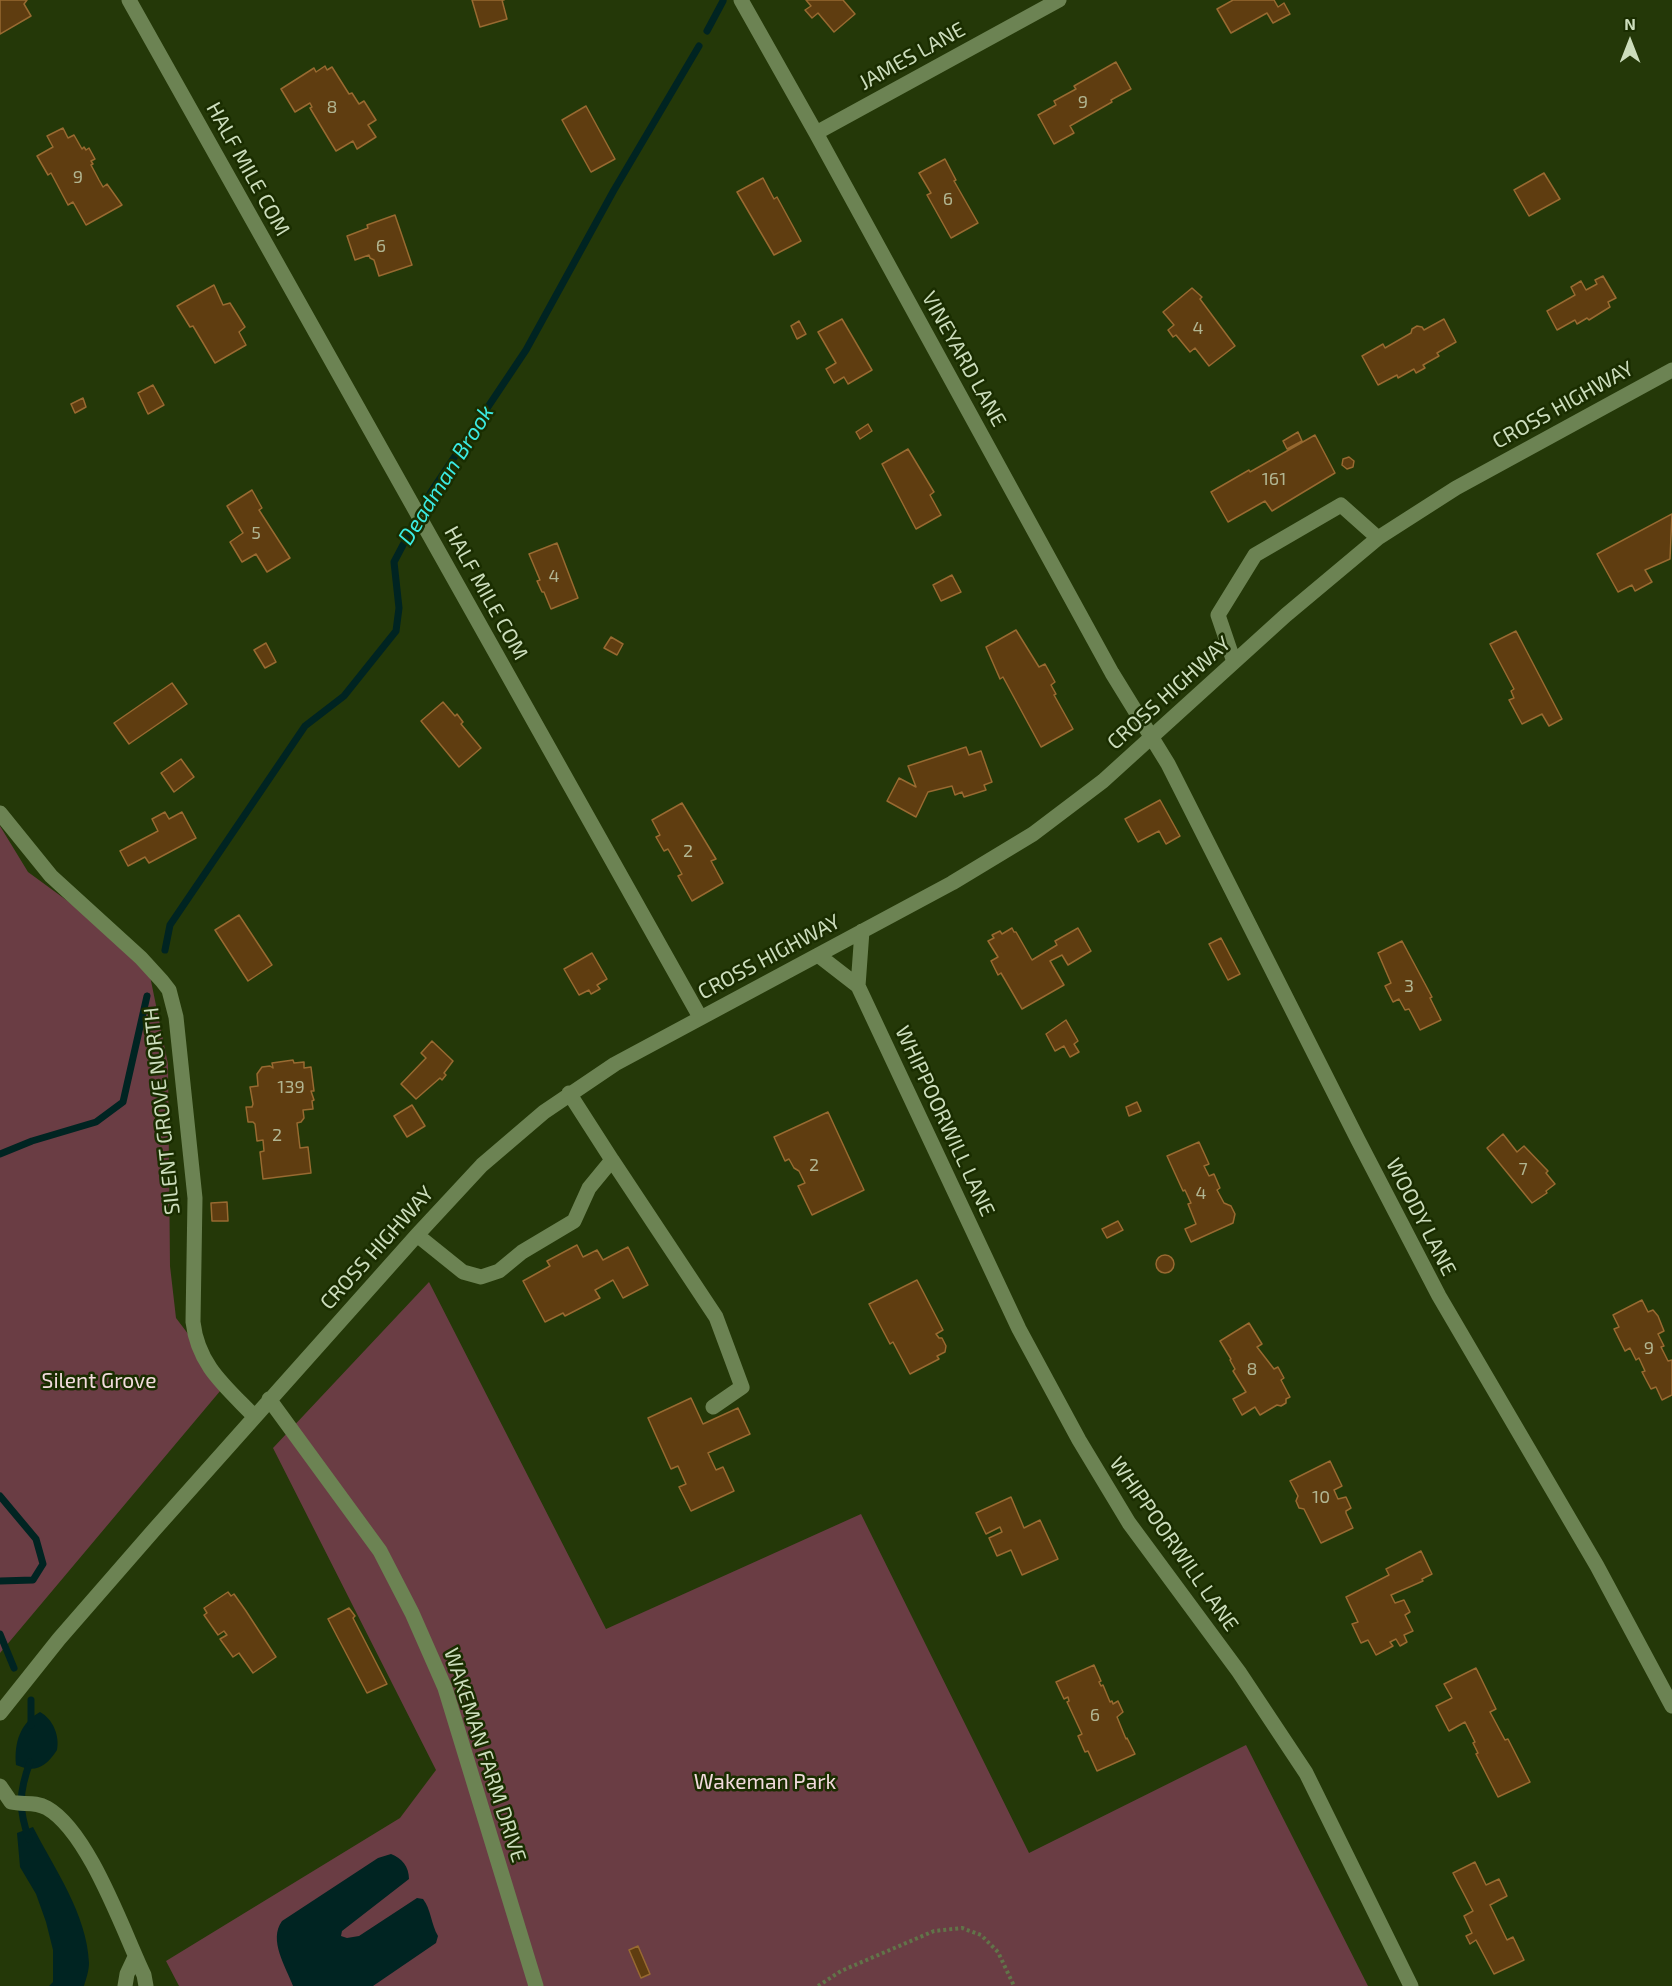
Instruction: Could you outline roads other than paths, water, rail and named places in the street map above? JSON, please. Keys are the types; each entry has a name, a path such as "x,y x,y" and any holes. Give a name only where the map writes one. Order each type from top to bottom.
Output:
{"street":[{"name":"HALF MILE COM","path":"129,0 700,1017"},
{"name":"VINEYARD LANE","path":"741,0 816,132 1112,672 1152,738"},
{"name":"JAMES LANE","path":"816,132 1059,0"},
{"name":"CROSS HIGHWAY","path":"0,1713 59,1639 269,1399 482,1165 515,1135 569,1093 615,1064 982,865 1048,824 1094,789 1317,588 1378,538 1447,493 1672,370"},
{"path":"1234,662 1218,615 1255,555 1341,505 1378,538"},
{"name":"WOODY LANE","path":"1152,738 1168,764 1438,1296 1597,1566 1672,1706"},
{"name":"SILENT GROVE NORTH","path":"0,813 51,876 141,958 169,990 176,1017 195,1198 193,1322 195,1335 198,1349 212,1372 254,1416"},
{"name":"WHIPPOORWILL LANE","path":"858,986 862,931"},
{"name":"WHIPPOORWILL LANE","path":"818,955 858,986 1019,1329 1084,1450 1129,1523 1239,1672 1306,1773 1411,1986"},
{"path":"569,1093 716,1317 742,1387 713,1407"},
{"path":"417,1235 463,1272 481,1277 499,1270 522,1252 574,1221 589,1188 612,1160"},
{"name":"WAKEMAN FARM DRIVE","path":"269,1399 380,1551 426,1643 445,1688 536,1986"},
{"path":"0,1786 10,1802 32,1803 47,1808 68,1825 83,1846 104,1885 144,1976 146,1986"},
{"path":"125,1986 127,1974 135,1957"}],"water":[{"path":"40,1712 49,1719 54,1728 57,1750 44,1765 34,1769 16,1765 17,1741 20,1734 28,1722"},
{"path":"33,1827 68,1893 82,1927 89,1963 84,1986 49,1986 53,1982 53,1950 36,1894 20,1867 17,1833"},
{"path":"391,1854 404,1864 409,1879 342,1931 341,1936 347,1938 359,1936 417,1898 423,1899 428,1907 438,1936 436,1943 373,1986 293,1986 277,1945 278,1928 282,1921 378,1858"}],"waterway":[{"name":"Deadman Brook","path":"707,31 723,1"},
{"name":"Deadman Brook","path":"165,950 170,925 305,726 344,696 396,631 399,608 394,562 431,492 526,350 614,190 699,46"},
{"name":"Deadman Brook","path":"0,1154 32,1141 96,1122 123,1102 147,996"},
{"name":"Deadman Brook","path":"0,1496 36,1539 43,1564 33,1580 0,1581"},
{"name":"Deadman Brook","path":"0,1634 14,1668"},
{"name":"Deadman Brook","path":"31,1700 31,1725"},
{"name":"Deadman Brook","path":"29,1839 23,1819 21,1800 30,1762"}],"park label":[{"name":"Silent Grove","path":"99,1381"},
{"name":"Wakeman Park","path":"765,1782"}]}
